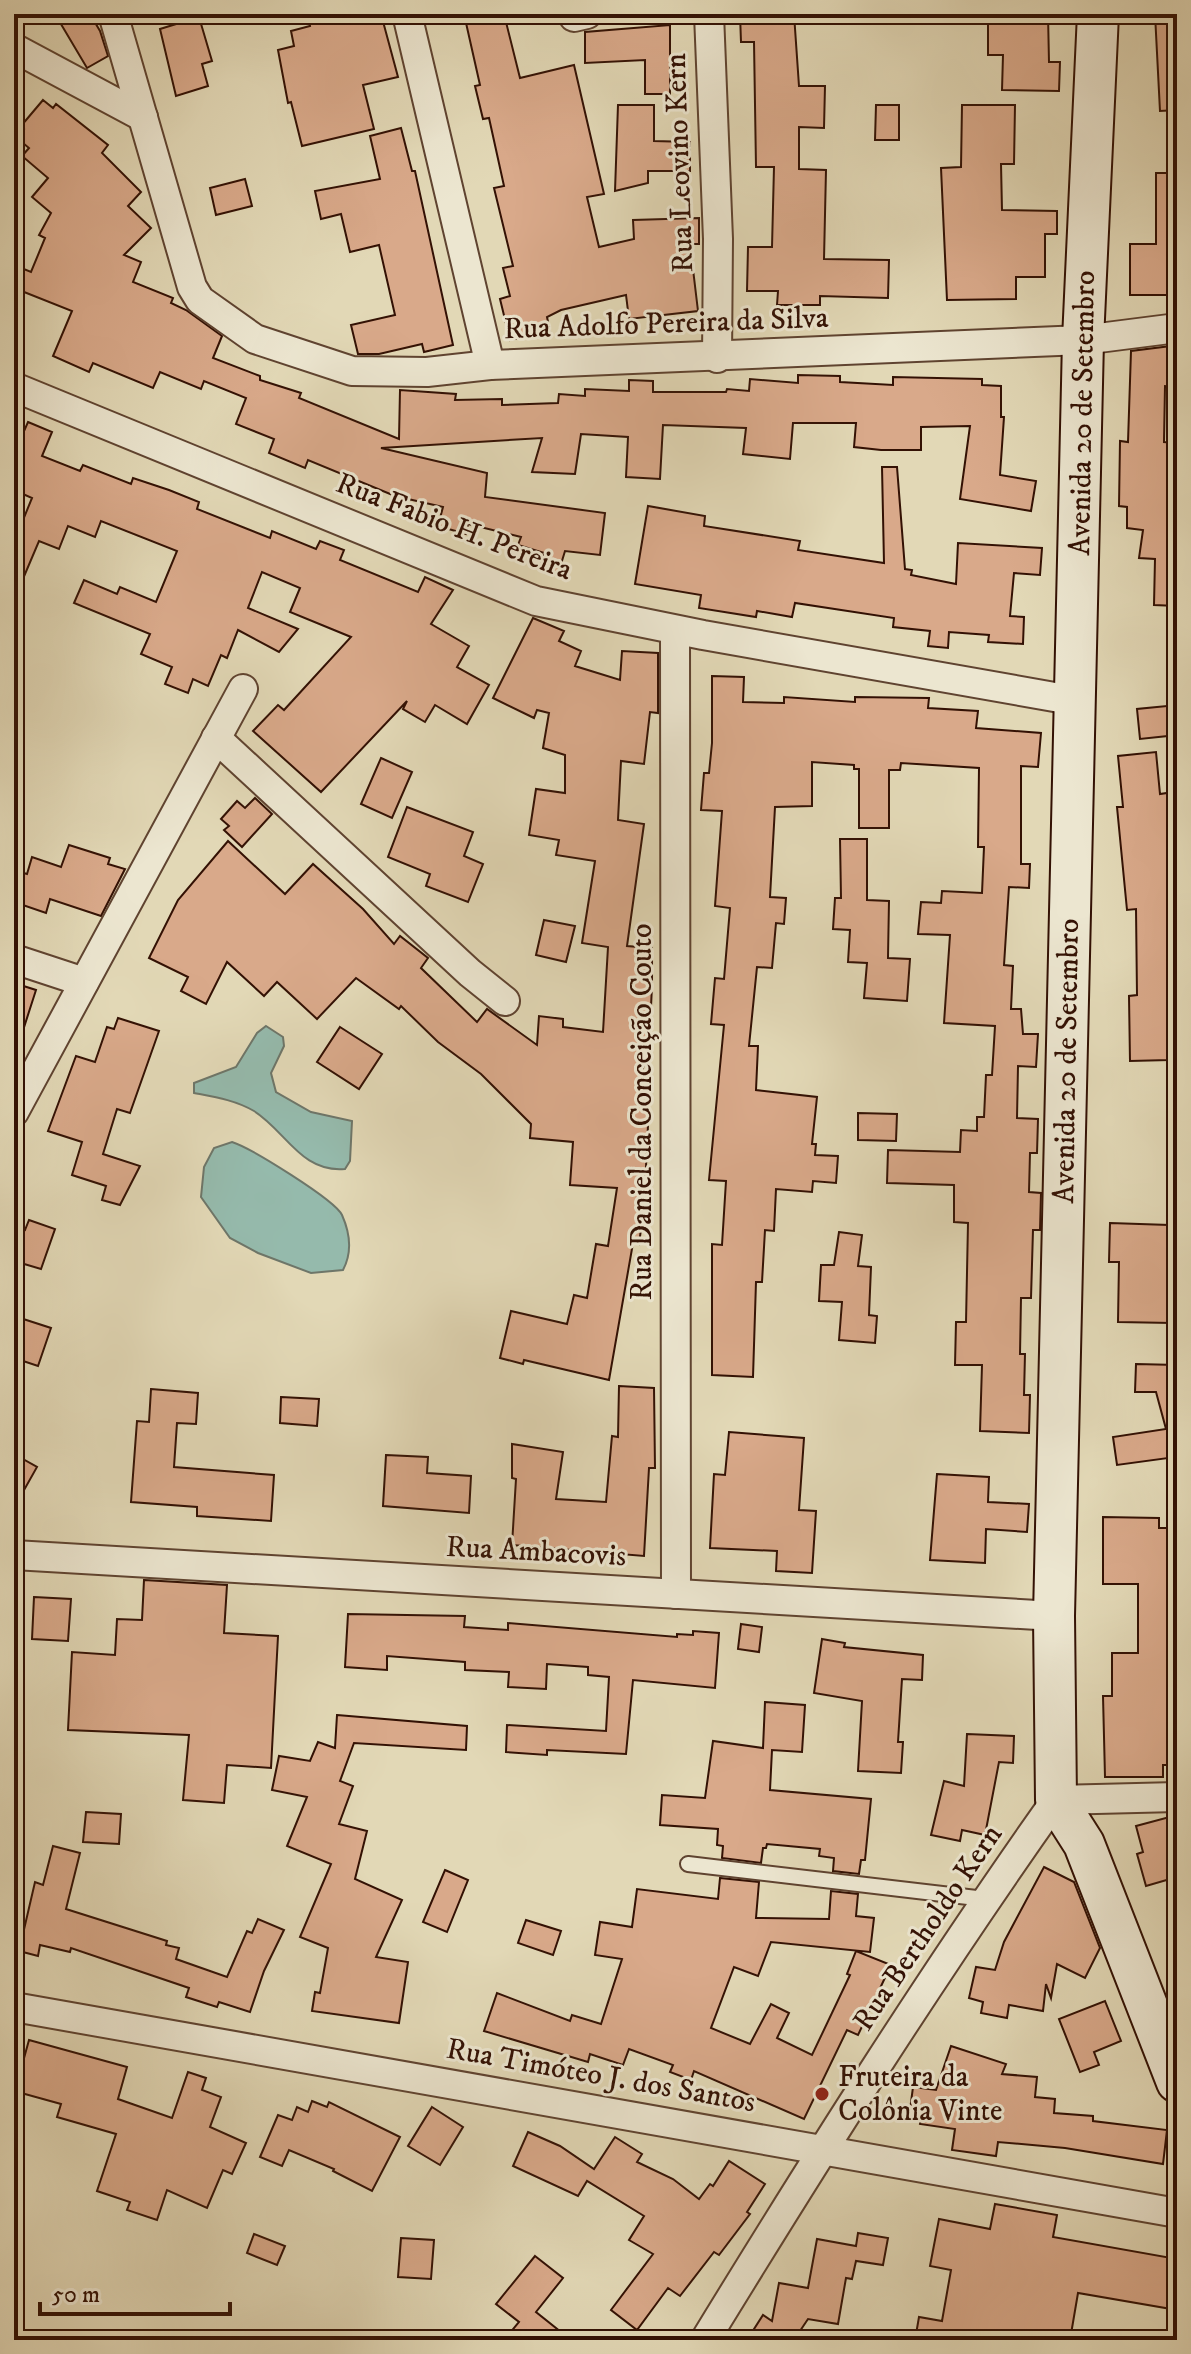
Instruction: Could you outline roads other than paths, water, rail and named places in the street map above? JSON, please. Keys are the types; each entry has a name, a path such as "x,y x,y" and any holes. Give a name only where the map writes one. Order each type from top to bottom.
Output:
{"street":[{"name":"Rua Adolfo Pereira da Silva","path":"113,14 192,287 200,300 255,339 352,371 427,372 490,365 717,358 1083,340 1177,328"},
{"path":"407,14 490,365"},
{"name":"Rua Leovino Kern","path":"709,14 718,239 717,358"},
{"name":"Avenida 20 de Setembro","path":"1056,1800 1054,1616 1083,340 1098,14"},
{"path":"14,48 143,117"},
{"name":"Rua Fabio H. Pereira","path":"14,387 536,601 675,630 1077,701"},
{"name":"Rua Daniel da Conceição Couto","path":"675,630 676,1594"},
{"path":"14,1112 243,689"},
{"path":"216,738 459,963 505,1001"},
{"path":"14,959 84,982"},
{"name":"Rua Ambacovis","path":"14,1555 1054,1616"},
{"path":"1056,1800 1177,1797"},
{"path":"1056,1800 1084,1844 1177,2082"},
{"name":"Rua Bertholdo Kern","path":"705,2340 822,2150 985,1899 1056,1800"},
{"name":"Rua Timóteo J. dos Santos","path":"14,2007 1177,2213"}],"lane":[{"path":"688,1864 985,1899"}],"place":[{"name":"Fruteira da Colônia Vinte","path":"822,2094"}]}
